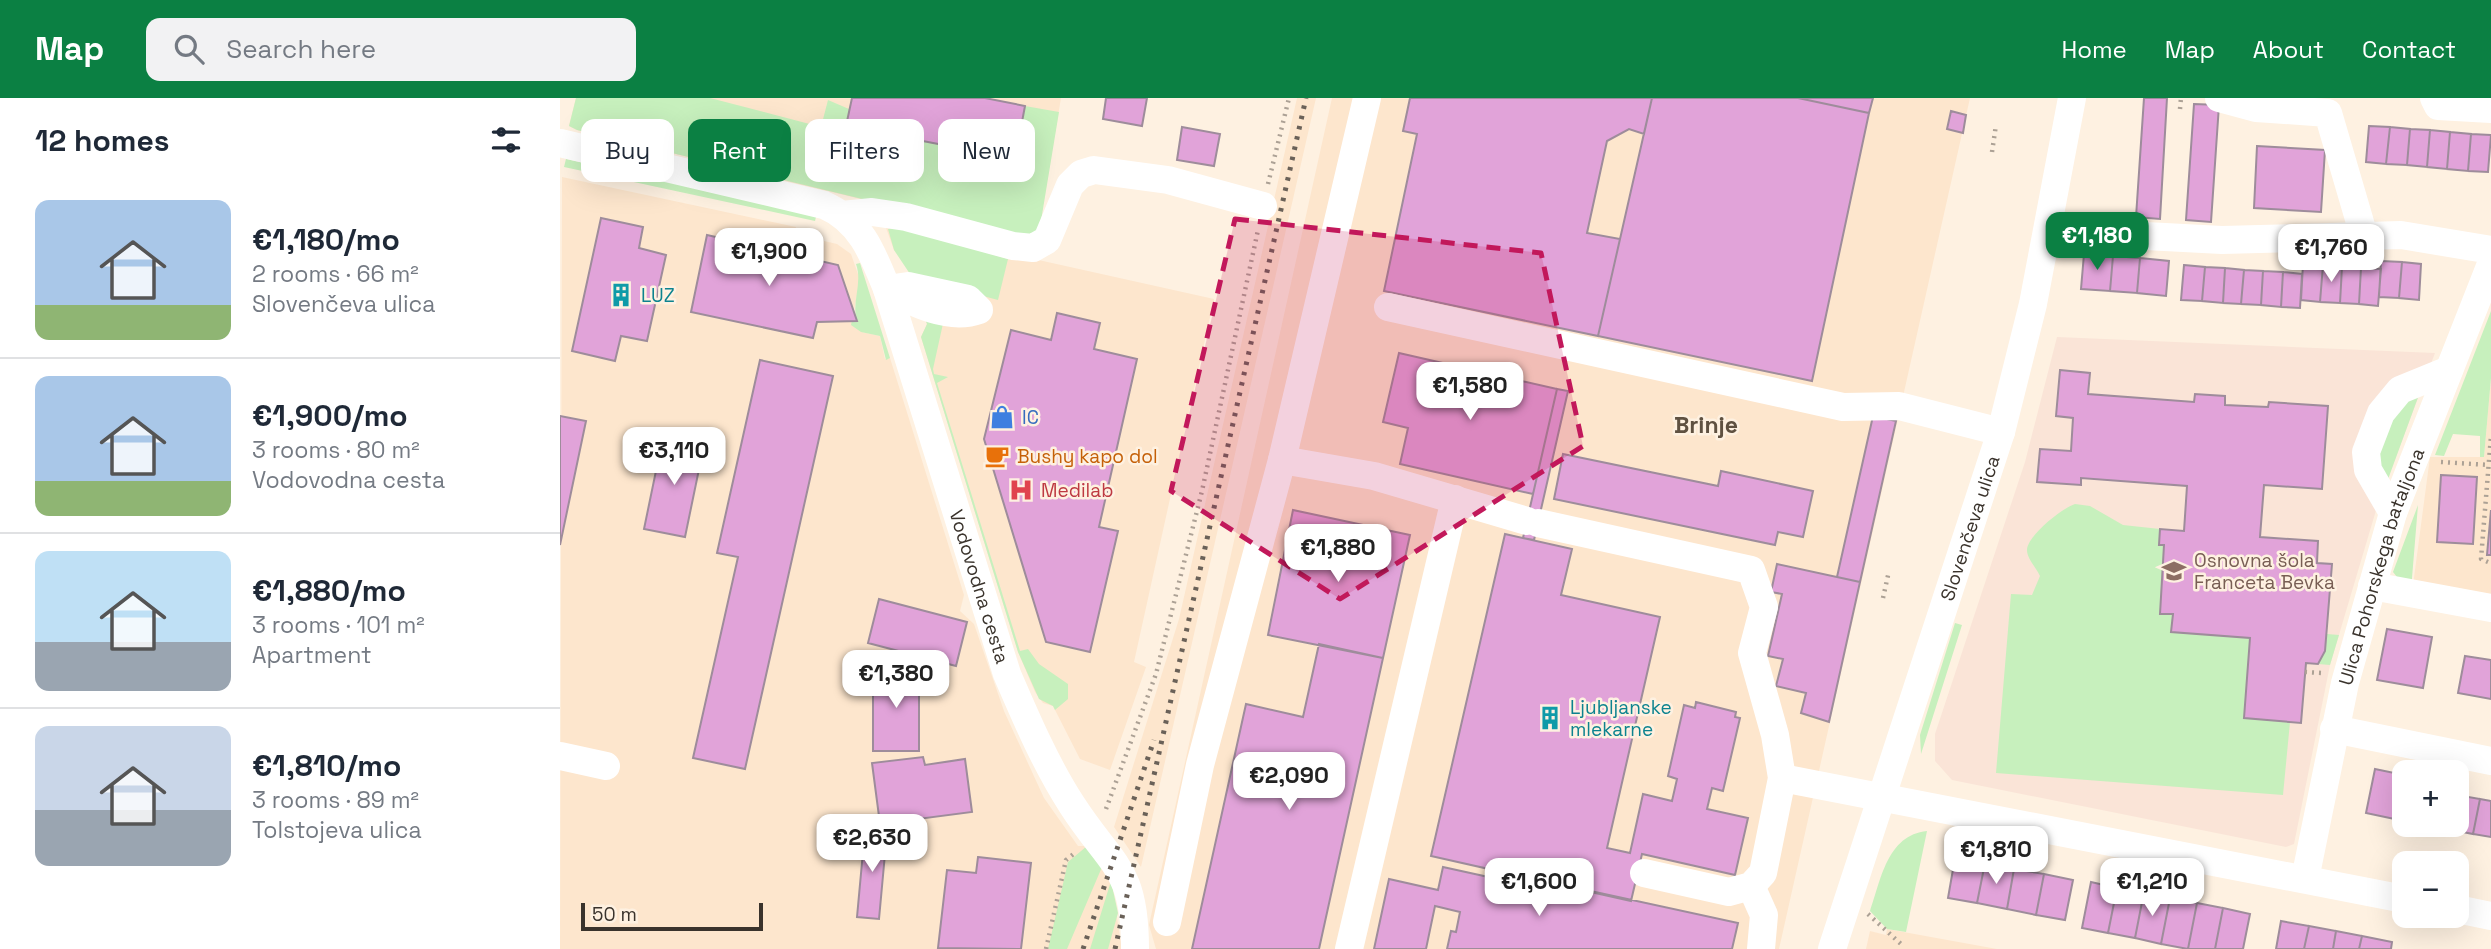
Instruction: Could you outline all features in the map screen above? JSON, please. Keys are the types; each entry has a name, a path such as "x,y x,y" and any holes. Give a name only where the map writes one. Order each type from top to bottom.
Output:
{"street":[{"path":"1167,922 1200,765 1282,460 1367,98"},
{"name":"Slovenčeva ulica","path":"1832,949 2001,432 2033,304 2072,98"},
{"path":"2219,98 2256,108 2328,113 2364,236"},
{"path":"2434,98 2438,106 2491,108"},
{"name":"Vodovodna cesta","path":"560,143 811,202 842,215 857,229 872,252 887,289 1007,674 1090,841 1129,887 1135,912 1135,949"},
{"name":"Vodovodna cesta","path":"842,215 872,212 906,217 1013,246 1033,248 1047,240 1070,185 1081,174 1094,170 1168,180 1263,206"},
{"path":"2088,233 2222,240 2401,235 2491,250"},
{"name":"Ulica Pohorskega bataljona","path":"2305,879 2334,729 2393,513 2491,264"},
{"path":"1388,307 1843,407 1899,406 2001,432"},
{"path":"2393,513 2368,470 2366,452 2381,413 2400,390 2449,370"},
{"path":"1282,460 1374,475 1532,522 1751,570 1764,607 1752,653 1775,735 1782,778 1763,873 1751,886 1729,892 1644,873"},
{"path":"1349,949 1455,499"},
{"path":"2372,586 2491,608"},
{"path":"2334,729 2491,761"},
{"path":"560,756 606,766"},
{"path":"1782,778 2392,897"},
{"path":"1751,886 1764,915 1761,949"},
{"path":"2469,911 2491,916"}],"path":[{"path":"1046,949 1066,860 1090,841 1157,674 1202,491 1289,98"},
{"path":"2180,98 2180,109"},
{"path":"1992,152 1996,125"},
{"path":"2488,562 2481,559 2491,436"},
{"path":"2431,462 2489,465"},
{"path":"1883,598 1889,571"},
{"path":"1849,897 1901,944"}],"highlighted area":[{"path":"1235,219 1541,253 1583,446 1340,599 1171,491"}],"shaded area":[{"path":"576,98 1061,98 1034,259 1214,299 1134,662 1146,667 1110,770 1080,759 1053,706 1043,703 1035,692 1018,652 921,337 927,324 910,270 894,250 877,203 791,182 791,119 688,119 688,157 674,154 674,119 581,119 581,131 569,126"},
{"path":"1297,98 1316,98 1141,867 1114,827 1179,619"},
{"path":"1332,98 1970,98 1779,949 1156,949 1149,925"},
{"path":"562,177 796,227 794,234 837,244 851,254 860,280 854,311 862,332 880,336 885,359 890,358 964,595 960,611 974,624 1004,711 1044,798 1078,846 1087,846 1111,881 1122,949 560,949"},
{"name":"Osnovna šola Franceta Bevka","path":"2057,337 2435,353 2377,507 2330,665 2294,844 2286,847 1952,780 1935,761 1935,734 2025,462"},
{"path":"2491,378 2491,600 2413,585 2430,457 2484,457"},
{"path":"1887,929 1997,949 1866,949 1870,931 1886,935"}],"green space":[{"path":"576,98 710,98 790,119 688,119 688,157 674,153 674,119 581,119 581,131 569,126"},
{"path":"828,100 849,109 848,119 823,119"},
{"path":"1025,106 1059,112 1039,233 1015,236 791,182 791,119 805,123 805,182 924,182 924,141 938,144 938,182 1035,182 1035,119 1022,119"},
{"path":"566,159 581,162 581,171 564,167"},
{"path":"634,182 669,182 794,210 816,217 815,221"},
{"path":"898,226 1008,259 998,300 912,277 894,250 888,229"},
{"path":"860,263 890,358 886,360 880,336 861,332 851,325 852,320 857,321 856,264"},
{"path":"2491,311 2491,378 2484,457 2480,457 2480,436 2453,434 2444,456 2435,455"},
{"path":"925,319 944,319 934,374 948,377 937,383 1020,651 1028,649 1039,664 1068,684 1068,699 1055,710 1053,706 1039,699 1018,652 921,337 927,324"},
{"path":"2420,392 2387,482 2376,456 2397,409"},
{"path":"2075,504 2090,506 2123,525 2160,529 2159,545 2164,545 2160,613 2173,614 2172,632 2250,638 2290,722 2283,795 1996,773 2011,594 2032,595 2040,576 2028,557 2029,544 2046,523"},
{"path":"2418,505 2412,581 2397,577 2393,572"},
{"path":"1955,623 1962,625 1921,754 1920,735"},
{"path":"2327,634 2339,635 2330,665 2318,664 2325,651"},
{"path":"1927,831 1906,932 1887,929 1870,911 1882,873 1894,850 1903,841 1914,834"},
{"path":"1087,846 1102,867 1067,949 1048,949 1068,862"},
{"path":"1111,881 1118,913 1108,949 1090,949"}],"building":[{"path":"852,98 985,98 1025,106 1023,119 938,119 938,144 924,141 924,119 848,119"},
{"path":"1106,98 1147,98 1142,126 1103,119"},
{"path":"1410,98 1652,98 1644,134 1629,129 1607,141 1587,233 1620,239 1598,336 1384,291 1417,134 1403,131"},
{"path":"1652,98 1798,98 1869,113 1812,381 1598,336"},
{"path":"1798,98 1873,98 1869,113"},
{"path":"2144,98 2167,98 2160,219 2136,217"},
{"path":"2194,104 2219,105 2211,222 2186,220"},
{"path":"1951,111 1966,115 1963,133 1947,129"},
{"path":"2369,126 2390,127 2386,164 2366,162"},
{"path":"1182,127 1220,134 1214,166 1177,160"},
{"path":"2390,127 2410,129 2407,165 2386,164"},
{"path":"2410,129 2430,130 2427,167 2407,165"},
{"path":"2430,130 2450,132 2447,169 2427,167"},
{"path":"2450,132 2471,134 2468,171 2447,169"},
{"path":"2471,134 2491,135 2488,172 2468,171"},
{"path":"2257,146 2325,150 2321,212 2254,208"},
{"name":"LUZ","path":"601,218 643,227 639,248 666,255 647,341 621,336 615,361 572,351"},
{"path":"707,235 838,265 857,321 817,322 813,338 691,312"},
{"path":"2084,254 2113,256 2110,291 2081,289"},
{"path":"2113,256 2140,258 2137,293 2110,291"},
{"path":"2140,258 2169,261 2166,296 2137,293"},
{"path":"2381,261 2402,262 2399,298 2379,297"},
{"path":"2402,262 2421,264 2419,300 2399,298"},
{"path":"2303,264 2323,265 2320,302 2301,300"},
{"path":"2184,265 2205,267 2202,301 2181,300"},
{"path":"2323,265 2342,267 2340,303 2320,302"},
{"path":"2205,267 2225,268 2223,303 2202,301"},
{"path":"2342,267 2361,268 2359,304 2340,303"},
{"path":"2225,268 2244,270 2241,304 2223,303"},
{"path":"2361,268 2381,269 2378,306 2359,304"},
{"path":"2244,270 2263,271 2261,305 2241,304"},
{"path":"2263,271 2283,272 2281,307 2261,305"},
{"path":"2283,272 2302,274 2300,308 2281,307"},
{"path":"1057,313 1100,323 1094,349 1137,359 1099,527 1118,531 1090,652 1046,642 984,439 1011,330 1051,340"},
{"path":"1399,353 1557,389 1533,494 1400,464 1408,428 1383,422"},
{"path":"760,360 833,376 745,769 693,758 738,557 717,553"},
{"path":"2060,370 2090,373 2088,394 2194,402 2195,394 2225,396 2225,405 2268,407 2269,402 2328,406 2322,489 2264,485 2260,537 2318,541 2317,563 2332,564 2325,651 2318,664 2306,663 2301,723 2244,718 2250,638 2171,632 2173,614 2160,614 2164,545 2159,545 2160,529 2184,531 2187,486 2081,478 2081,485 2037,482 2040,449 2071,451 2073,418 2056,416"},
{"path":"1557,389 1568,391 1534,540 1523,538"},
{"path":"560,416 586,421 560,545"},
{"path":"1873,416 1896,421 1860,582 1837,577"},
{"path":"663,437 704,445 685,537 644,529"},
{"path":"1563,454 1718,486 1721,471 1813,491 1803,537 1778,532 1775,545 1554,499"},
{"path":"2441,475 2477,477 2473,544 2437,542"},
{"path":"1293,510 1410,535 1383,658 1268,635"},
{"path":"2491,510 2491,555 2487,555"},
{"name":"Ljubljanske mlekarne","path":"1505,534 1572,549 1561,595 1660,617 1607,848 1630,853 1643,794 1672,801 1677,779 1668,776 1684,705 1695,708 1696,702 1736,712 1735,717 1740,718 1723,791 1712,788 1707,809 1748,818 1735,875 1642,854 1631,901 1431,856"},
{"path":"1777,564 1860,582 1829,722 1801,713 1806,693 1776,686 1783,659 1768,656 1782,594 1771,592"},
{"path":"879,599 967,622 956,666 868,643"},
{"path":"2387,629 2432,637 2423,688 2377,680"},
{"path":"1319,644 1383,658 1319,949 1192,949 1246,704 1303,717"},
{"path":"2465,656 2491,660 2491,699 2458,693"},
{"path":"919,668 919,751 873,751 873,669"},
{"path":"923,757 925,765 965,759 972,812 880,824 872,763"},
{"path":"2375,769 2392,773 2392,818 2366,813"},
{"path":"2469,797 2480,799 2473,834 2469,833"},
{"path":"2480,799 2491,801 2491,837 2473,834"},
{"path":"865,830 887,832 879,919 857,917"},
{"path":"978,857 1031,863 1021,949 938,948 947,870 976,873"},
{"path":"1955,858 1985,863 1977,903 1948,898"},
{"path":"1985,863 2014,869 2007,909 1977,903"},
{"path":"1443,867 1493,878 1494,870 1738,923 1732,949 1447,949 1451,931 1456,932 1460,912 1435,906 1426,949 1374,949 1389,879 1438,890"},
{"path":"2014,869 2044,874 2036,915 2007,909"},
{"path":"2044,874 2073,880 2065,920 2036,915"},
{"path":"2091,882 2117,888 2108,933 2082,928"},
{"path":"2117,888 2144,892 2135,938 2108,933"},
{"path":"2144,892 2170,898 2161,944 2135,938"},
{"path":"2170,898 2197,903 2188,949 2161,944"},
{"path":"2197,903 2223,908 2215,949 2188,949"},
{"path":"2223,908 2250,914 2243,949 2215,949"},
{"path":"2281,921 2309,926 2304,949 2276,949"},
{"path":"2309,926 2336,931 2333,949 2304,949"},
{"path":"2336,931 2362,936 2359,949 2333,949"},
{"path":"2362,936 2392,942 2391,949 2359,949"}],"railway":[{"path":"1115,949 1306,98"},
{"path":"1083,949 1154,740"}],"place":[{"name":"LUZ","path":"621,295"},
{"name":"IC","path":"1002,417"},
{"name":"Bushy kapo dol","path":"997,456"},
{"name":"Medilab","path":"1021,490"},
{"name":"Osnovna šola Franceta Bevka","path":"2174,571"},
{"name":"Ljubljanske mlekarne","path":"1550,718"}],"district":[{"name":"Brinje","path":"1706,425"}]}
